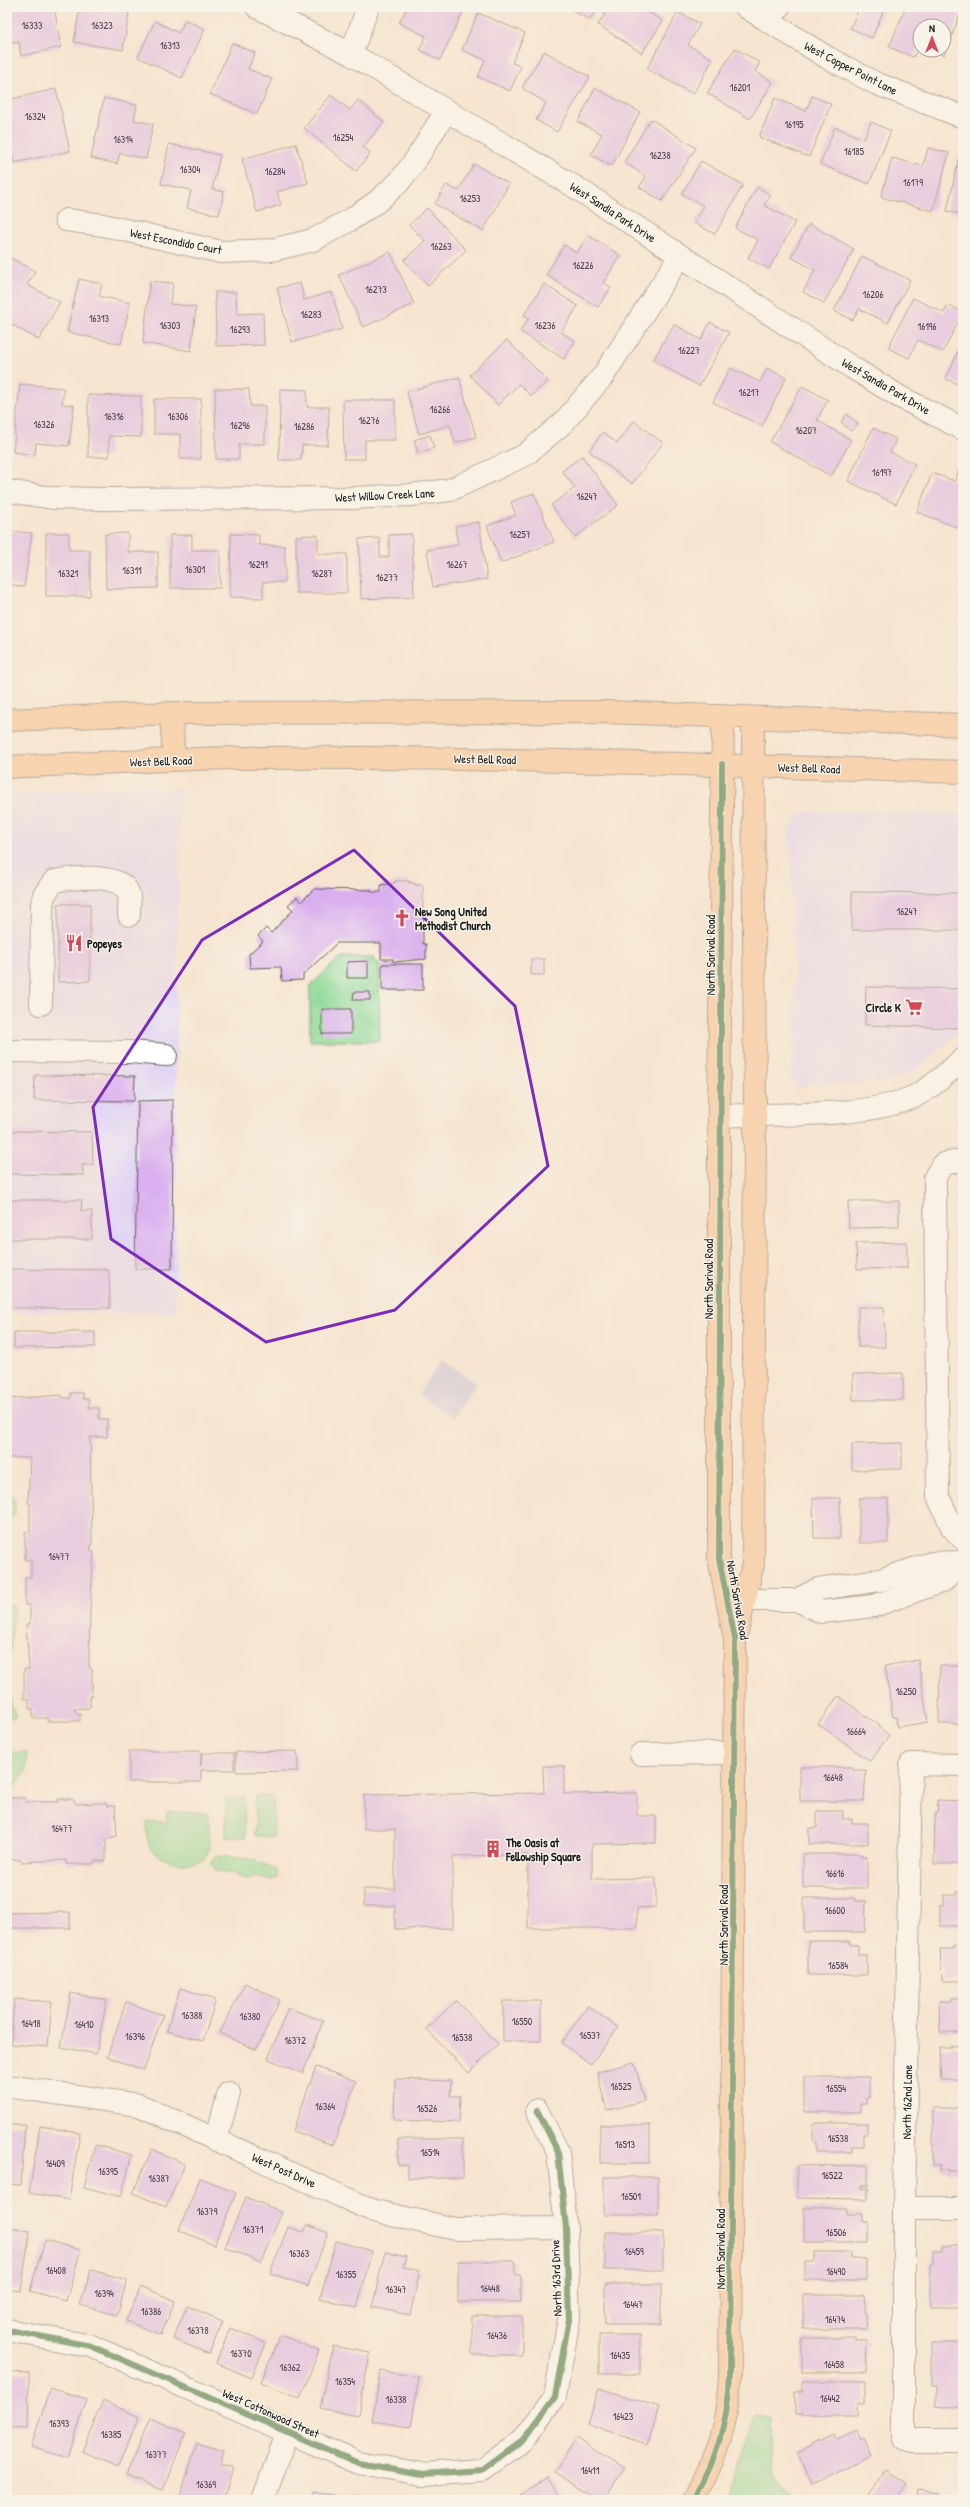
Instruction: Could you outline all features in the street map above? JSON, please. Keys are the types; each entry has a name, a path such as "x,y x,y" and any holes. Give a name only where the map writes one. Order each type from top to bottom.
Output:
{"main road":[{"path":"7,720 171,713 606,712 963,725"},
{"path":"171,713 174,760"},
{"name":"North Sarival Road","path":"693,2500 721,2440 728,2408 730,2377 735,1600 719,1559 719,1116 723,716"},
{"name":"North Sarival Road","path":"735,1600 753,1564 755,1114 752,765 753,718"},
{"name":"West Bell Road","path":"7,767 174,760 363,758 722,764 963,772"}],"street":[{"name":"West Sandia Park Drive","path":"256,7 351,54 575,187 900,397 963,429"},
{"path":"351,54 368,7"},
{"name":"West Copper Point Lane","path":"746,7 774,15 828,58 876,83 963,117"},
{"name":"West Escondido Court","path":"66,220 103,225 221,252 272,250 313,240 350,220 378,201 399,182 415,161 446,111"},
{"name":"West Willow Creek Lane","path":"7,491 53,498 109,499 352,498 411,495 450,490 524,455 562,424 603,376 680,256"},
{"path":"41,1004 42,904 46,892 54,881 69,879 112,880 120,884 129,894 129,915"},
{"path":"7,1051 131,1052 166,1055"},
{"path":"719,1116 855,1110 892,1104 915,1096 936,1084 963,1059"},
{"path":"963,1160 943,1164 935,1177 938,1496 952,1527 963,1539"},
{"path":"735,1600 797,1600 821,1612 874,1606 943,1581 962,1561"},
{"path":"641,1754 735,1753"},
{"name":"North 162nd Lane","path":"963,1765 911,1764 904,2208 904,2440 963,2440"},
{"name":"West Post Drive","path":"7,2086 139,2105 374,2211 455,2229 566,2228"},
{"path":"216,2140 229,2094"},
{"name":"North 163rd Drive","path":"524,2439 555,2397 569,2319 566,2228 558,2152 538,2110"},
{"path":"904,2208 963,2208"},
{"name":"West Cottonwood Street","path":"7,2330 91,2346 358,2463 423,2474 482,2470 524,2439"},
{"path":"263,2500 287,2433"}],"highlighted area":[{"path":"354,850 515,1006 548,1166 395,1310 266,1342 111,1239 93,1107 202,940"}],"shaded area":[{"path":"152,785 156,789 180,788 176,1072 176,1313 7,1313 7,795"},
{"path":"817,811 963,814 963,1035 956,1035 915,1071 888,1082 806,1085 799,1089 790,1078 796,1041 789,830 800,814"},
{"path":"442,1360 477,1383 452,1418 418,1394"}],"green space":[{"path":"341,957 374,957 375,962 379,963 380,1041 310,1041 310,986"},
{"path":"7,1492 13,1496 15,1515 7,1523"},
{"path":"14,1605 8,1677 11,1704 16,1716 7,1719 7,1606"},
{"path":"27,1752 26,1772 14,1787 7,1786 7,1753"},
{"path":"255,1796 273,1796 274,1837 255,1836"},
{"path":"226,1797 244,1797 245,1837 226,1837"},
{"path":"167,1812 209,1813 209,1850 204,1859 190,1863 174,1862 166,1860 153,1851 147,1839 147,1822 167,1822"},
{"path":"222,1855 235,1856 264,1864 276,1870 278,1878 271,1880 258,1877 249,1880 236,1874 217,1872 211,1863 215,1857"},
{"path":"755,2415 771,2418 772,2472 797,2500 728,2500 746,2451"}],"building":[{"path":"7,7 54,7 61,47 21,56 19,42 7,44"},
{"path":"80,7 130,7 123,50 74,42"},
{"path":"407,7 453,7 463,12 440,60 420,50 426,36 399,23"},
{"path":"567,7 598,7 590,20"},
{"path":"609,7 640,7 663,21 642,53 598,25"},
{"path":"860,7 885,7 872,38 850,28"},
{"path":"906,7 963,7 952,35 952,18 912,18 912,57 889,47"},
{"path":"678,12 700,24 688,45 713,59 693,94 647,69"},
{"path":"478,13 525,33 512,63 521,66 510,91 478,77 485,60 462,50"},
{"path":"185,20 205,29 182,78 138,57 155,21 179,33"},
{"path":"232,43 255,53 248,69 272,79 257,114 210,94"},
{"path":"735,48 760,63 755,71 773,82 750,119 707,93"},
{"path":"544,51 590,77 557,132 536,120 546,103 522,88"},
{"path":"595,88 640,112 612,166 591,155 602,134 578,122"},
{"path":"56,89 70,151 14,163 7,132 7,100"},
{"path":"331,95 350,110 358,100 384,122 363,147 371,153 356,171 304,128"},
{"path":"812,96 831,104 809,157 759,137 775,98 806,111"},
{"path":"104,98 137,105 134,120 153,124 146,159 120,153 117,164 91,158"},
{"path":"651,119 696,148 662,201 639,187 646,177 624,162"},
{"path":"871,122 891,131 869,184 820,164 835,127 864,139"},
{"path":"169,144 220,155 212,189 224,192 219,215 187,208 191,190 161,184"},
{"path":"296,144 308,183 277,192 281,205 257,212 242,159"},
{"path":"928,148 949,153 933,211 881,197 892,158 923,166"},
{"path":"959,157 963,158 963,215 947,211"},
{"path":"701,161 743,185 715,234 694,223 704,206 682,194"},
{"path":"474,164 509,184 483,231 435,204 446,185 458,191"},
{"path":"757,187 771,195 764,205 795,222 769,269 748,258 758,240 735,228"},
{"path":"427,208 466,250 428,286 404,260 425,241 409,225"},
{"path":"809,224 854,249 824,303 803,292 815,270 791,257"},
{"path":"588,235 620,255 603,283 611,287 598,307 546,275 564,245 577,253"},
{"path":"390,252 414,304 363,327 339,275"},
{"path":"7,256 35,271 27,285 60,302 39,340 7,322"},
{"path":"862,256 910,280 888,323 859,309 853,320 834,311"},
{"path":"79,279 102,284 99,296 130,303 121,344 67,332"},
{"path":"150,281 173,283 170,304 196,307 191,351 143,343"},
{"path":"300,283 304,300 332,292 342,329 292,342 277,288"},
{"path":"544,284 578,306 561,332 575,341 564,359 520,331 529,318 524,315"},
{"path":"215,292 236,292 237,314 263,313 264,345 216,346"},
{"path":"913,298 944,313 948,305 963,312 943,352 918,340 909,358 888,348"},
{"path":"710,322 729,333 699,386 653,360 674,324 701,340"},
{"path":"507,340 548,381 531,396 519,384 498,405 470,375"},
{"path":"963,340 963,386 946,379"},
{"path":"730,368 760,382 767,368 786,378 762,426 713,402"},
{"path":"459,377 476,437 455,443 450,425 419,434 407,392"},
{"path":"20,384 64,388 62,404 74,405 69,446 36,443 35,455 13,452"},
{"path":"802,386 828,400 817,420 851,440 831,476 770,442"},
{"path":"215,389 249,389 250,406 265,406 265,444 239,444 239,459 216,459"},
{"path":"280,389 307,390 307,407 329,407 328,445 302,445 301,460 279,460"},
{"path":"88,395 141,396 141,437 109,436 109,457 88,457"},
{"path":"154,399 201,399 201,459 180,459 180,434 154,434"},
{"path":"343,400 395,400 395,440 365,440 365,459 344,459"},
{"path":"847,414 858,424 851,431 841,422"},
{"path":"634,421 663,443 632,484 589,451 603,432 617,443"},
{"path":"873,428 896,439 890,452 915,464 896,504 848,481"},
{"path":"430,435 434,448 418,453 414,440"},
{"path":"582,456 618,505 575,537 551,505 575,488 562,471"},
{"path":"959,469 963,470 963,518 959,528 917,512 932,473 955,481"},
{"path":"534,493 554,542 501,563 487,526 516,515 511,502"},
{"path":"479,522 487,579 433,587 427,550 458,545 455,526"},
{"path":"11,531 32,533 24,587 7,584 7,547"},
{"path":"46,533 69,533 69,550 90,550 90,596 46,596"},
{"path":"128,533 128,552 158,552 158,588 106,589 105,534"},
{"path":"231,534 259,535 259,545 285,546 285,582 263,582 263,598 230,597"},
{"path":"412,534 414,597 361,599 359,539 380,538 380,557 389,557 389,535"},
{"path":"170,535 192,535 192,550 220,550 220,588 170,588"},
{"path":"318,535 318,554 347,554 347,593 296,593 296,536"},
{"path":"395,881 409,881 409,883 415,883 415,885 423,885 423,944 426,944 426,959 393,962 393,959 381,959 381,943 337,943 303,975 303,980 282,981 281,967 250,968 249,954 263,941 258,936 266,928 271,933 293,910 288,905 297,897 301,902 314,889 371,890 371,892 381,892 381,885 395,883"},
{"path":"852,892 963,893 963,930 852,930"},
{"name":"Popeyes","path":"58,904 90,904 90,981 58,982"},
{"path":"531,959 544,959 544,975 531,975"},
{"path":"368,961 368,978 347,978 347,962"},
{"path":"382,964 423,964 423,990 382,990"},
{"name":"Circle K","path":"866,987 963,989 963,1028 865,1025"},
{"path":"354,992 370,992 370,1000 353,1000"},
{"path":"322,1009 351,1009 351,1034 322,1034"},
{"path":"35,1075 135,1076 134,1101 34,1100"},
{"path":"173,1100 172,1269 135,1269 138,1101"},
{"path":"7,1131 92,1132 93,1165 82,1165 84,1175 7,1174"},
{"path":"7,1200 82,1200 81,1211 92,1211 92,1239 7,1239"},
{"path":"848,1201 899,1201 899,1227 849,1228"},
{"path":"907,1242 907,1268 857,1269 856,1243"},
{"path":"7,1269 109,1270 110,1308 7,1308"},
{"path":"858,1307 884,1307 885,1347 858,1347"},
{"path":"14,1332 95,1332 95,1347 14,1348"},
{"path":"903,1373 903,1400 853,1400 853,1374"},
{"path":"71,1393 83,1393 83,1399 89,1399 89,1408 99,1408 99,1419 107,1419 107,1437 90,1437 92,1544 90,1550 94,1552 90,1611 89,1667 92,1669 92,1696 90,1696 90,1707 74,1709 77,1713 80,1713 80,1721 47,1721 47,1718 33,1718 33,1709 29,1709 29,1699 24,1699 24,1669 29,1669 26,1624 30,1624 30,1605 25,1605 25,1577 31,1577 31,1560 25,1560 25,1532 30,1532 30,1503 28,1503 30,1458 7,1458 7,1399 62,1395 63,1398 71,1398"},
{"path":"902,1443 902,1469 852,1470 852,1444"},
{"path":"813,1498 840,1498 840,1538 814,1538"},
{"path":"859,1498 888,1498 888,1543 859,1543"},
{"path":"918,1660 928,1722 897,1727 896,1717 893,1717 885,1666"},
{"path":"940,1666 963,1666 963,1711 960,1711 960,1724 939,1724"},
{"path":"838,1696 880,1726 879,1728 889,1735 870,1761 818,1724"},
{"path":"129,1751 201,1751 201,1766 202,1753 234,1753 234,1770 201,1770 201,1782 129,1782"},
{"path":"297,1751 298,1771 236,1772 236,1752"},
{"name":"The Oasis at Fellowship Square","path":"543,1766 564,1766 564,1794 637,1793 637,1816 656,1816 656,1843 592,1844 592,1879 656,1878 656,1907 637,1908 637,1928 528,1928 528,1855 453,1856 453,1928 395,1929 395,1906 364,1906 364,1889 395,1889 395,1829 364,1829 364,1795 544,1793"},
{"path":"800,1767 853,1767 853,1770 866,1770 864,1801 800,1801"},
{"path":"7,1798 26,1798 26,1802 58,1802 58,1799 72,1799 76,1804 106,1803 107,1806 115,1806 117,1836 106,1839 106,1861 94,1861 94,1864 66,1864 66,1860 21,1862 21,1860 7,1859"},
{"path":"938,1800 963,1801 963,1864 934,1864 935,1813 937,1813"},
{"path":"817,1811 843,1811 843,1819 852,1819 852,1823 868,1823 868,1844 809,1844 809,1828 817,1828"},
{"path":"803,1854 861,1854 861,1857 867,1857 867,1888 803,1888"},
{"path":"956,1892 963,1892 963,1926 940,1926 940,1905 944,1905 944,1895 956,1895"},
{"path":"804,1898 855,1898 855,1901 866,1901 865,1932 804,1932"},
{"path":"70,1912 70,1928 7,1928 7,1913"},
{"path":"808,1941 850,1941 850,1945 858,1945 858,1955 867,1955 867,1975 808,1975"},
{"path":"953,1946 963,1946 963,1981 942,1981 940,1949 953,1949"},
{"path":"245,1983 280,2000 256,2050 220,2033"},
{"path":"180,1988 216,1999 203,2041 167,2031"},
{"path":"71,1993 107,2000 96,2054 61,2047"},
{"path":"952,1998 963,1998 963,2032 940,2032 939,2001 952,2001"},
{"path":"14,1999 52,2002 48,2047 11,2044"},
{"path":"456,2001 498,2044 469,2073 426,2029"},
{"path":"503,2001 541,2001 541,2041 503,2041"},
{"path":"126,2002 163,2015 144,2070 107,2057"},
{"path":"588,2006 618,2028 591,2064 561,2043"},
{"path":"288,2008 323,2021 303,2073 268,2059"},
{"path":"951,2046 963,2046 963,2080 941,2080 939,2048 951,2048"},
{"path":"634,2062 645,2100 607,2111 597,2072"},
{"path":"316,2067 356,2081 333,2145 293,2131"},
{"path":"804,2077 869,2077 869,2098 866,2098 866,2104 860,2104 860,2112 804,2112"},
{"path":"395,2079 451,2081 450,2096 460,2096 459,2122 394,2120"},
{"path":"933,2108 963,2108 963,2172 947,2172 947,2170 940,2170 940,2165 933,2165"},
{"path":"813,2123 867,2123 867,2134 863,2134 863,2146 852,2146 852,2152 816,2152 816,2142 813,2142"},
{"path":"7,2125 25,2125 21,2185 7,2184"},
{"path":"600,2125 650,2125 650,2163 600,2163"},
{"path":"40,2126 80,2133 69,2200 29,2193"},
{"path":"398,2139 463,2139 463,2178 408,2178 408,2165 398,2165"},
{"path":"95,2145 132,2155 121,2197 84,2187"},
{"path":"152,2149 185,2164 166,2207 133,2193"},
{"path":"868,2165 868,2185 861,2185 861,2188 868,2188 868,2199 797,2198 797,2166"},
{"path":"604,2177 658,2177 658,2215 604,2215"},
{"path":"200,2178 236,2193 214,2245 179,2230"},
{"path":"246,2197 282,2212 261,2262 225,2247"},
{"path":"804,2208 847,2208 847,2213 863,2213 863,2222 868,2222 868,2242 804,2242"},
{"path":"307,2225 328,2233 308,2286 270,2273 288,2227 304,2232"},
{"path":"7,2228 30,2231 21,2291 7,2289"},
{"path":"605,2232 663,2232 663,2270 605,2270"},
{"path":"45,2240 81,2250 66,2301 30,2291"},
{"path":"336,2241 372,2251 357,2308 320,2298"},
{"path":"943,2245 963,2245 963,2307 930,2307 930,2264 933,2264 933,2250 943,2250"},
{"path":"385,2252 406,2257 403,2267 420,2271 410,2315 372,2307"},
{"path":"815,2252 850,2252 850,2259 866,2259 866,2280 805,2280 805,2262 815,2262"},
{"path":"458,2261 515,2261 515,2275 521,2275 521,2302 458,2302"},
{"path":"91,2270 127,2280 117,2315 80,2305"},
{"path":"605,2284 661,2284 661,2324 605,2324"},
{"path":"141,2286 175,2301 161,2335 126,2321"},
{"path":"803,2295 864,2295 867,2329 803,2329"},
{"path":"187,2306 223,2321 209,2354 173,2339"},
{"path":"472,2316 522,2316 522,2355 472,2355"},
{"path":"230,2328 266,2343 252,2378 216,2363"},
{"path":"280,2335 319,2351 300,2398 261,2382"},
{"path":"599,2335 640,2335 640,2374 599,2374"},
{"path":"802,2338 855,2338 855,2341 867,2341 866,2372 802,2372"},
{"path":"931,2343 963,2343 963,2409 936,2406 936,2386 931,2386"},
{"path":"333,2346 370,2353 358,2416 320,2408"},
{"path":"381,2371 419,2377 411,2427 372,2421"},
{"path":"7,2372 29,2373 28,2428 7,2427"},
{"path":"802,2381 864,2381 864,2404 858,2404 858,2417 802,2417 802,2415 795,2415 795,2392 802,2392"},
{"path":"50,2388 87,2399 68,2458 31,2447"},
{"path":"599,2388 659,2407 647,2444 588,2425"},
{"path":"103,2401 139,2417 118,2467 82,2451"},
{"path":"150,2418 186,2433 163,2490 126,2475"},
{"path":"856,2430 860,2439 863,2437 871,2456 812,2484 797,2452 820,2440 820,2442 835,2435 837,2439"},
{"path":"576,2438 625,2468 604,2500 599,2500 555,2472"},
{"path":"197,2443 224,2451 220,2464 233,2468 223,2500 179,2500"},
{"path":"885,2470 906,2483 896,2500 865,2500"},
{"path":"547,2478 562,2500 515,2500"},
{"path":"960,2482 963,2482 963,2500 960,2500"},
{"path":"313,2491 338,2496 337,2500 311,2500"},
{"path":"918,2491 939,2494 938,2500 917,2500"},
{"path":"349,2496 366,2499 366,2500 348,2500"}],"cycle path":[{"path":"693,2500 708,2470 719,2441 729,2395 730,2377 735,1639 719,1559 722,764"},
{"path":"7,2330 91,2346 358,2463 423,2474 482,2470 524,2439 555,2397 569,2319 566,2228 558,2152 537,2110"}],"place":[{"name":"New Song United Methodist Church","path":"402,918"},
{"name":"Popeyes","path":"74,943"},
{"name":"Circle K","path":"914,1007"},
{"name":"The Oasis at Fellowship Square","path":"493,1849"}]}
